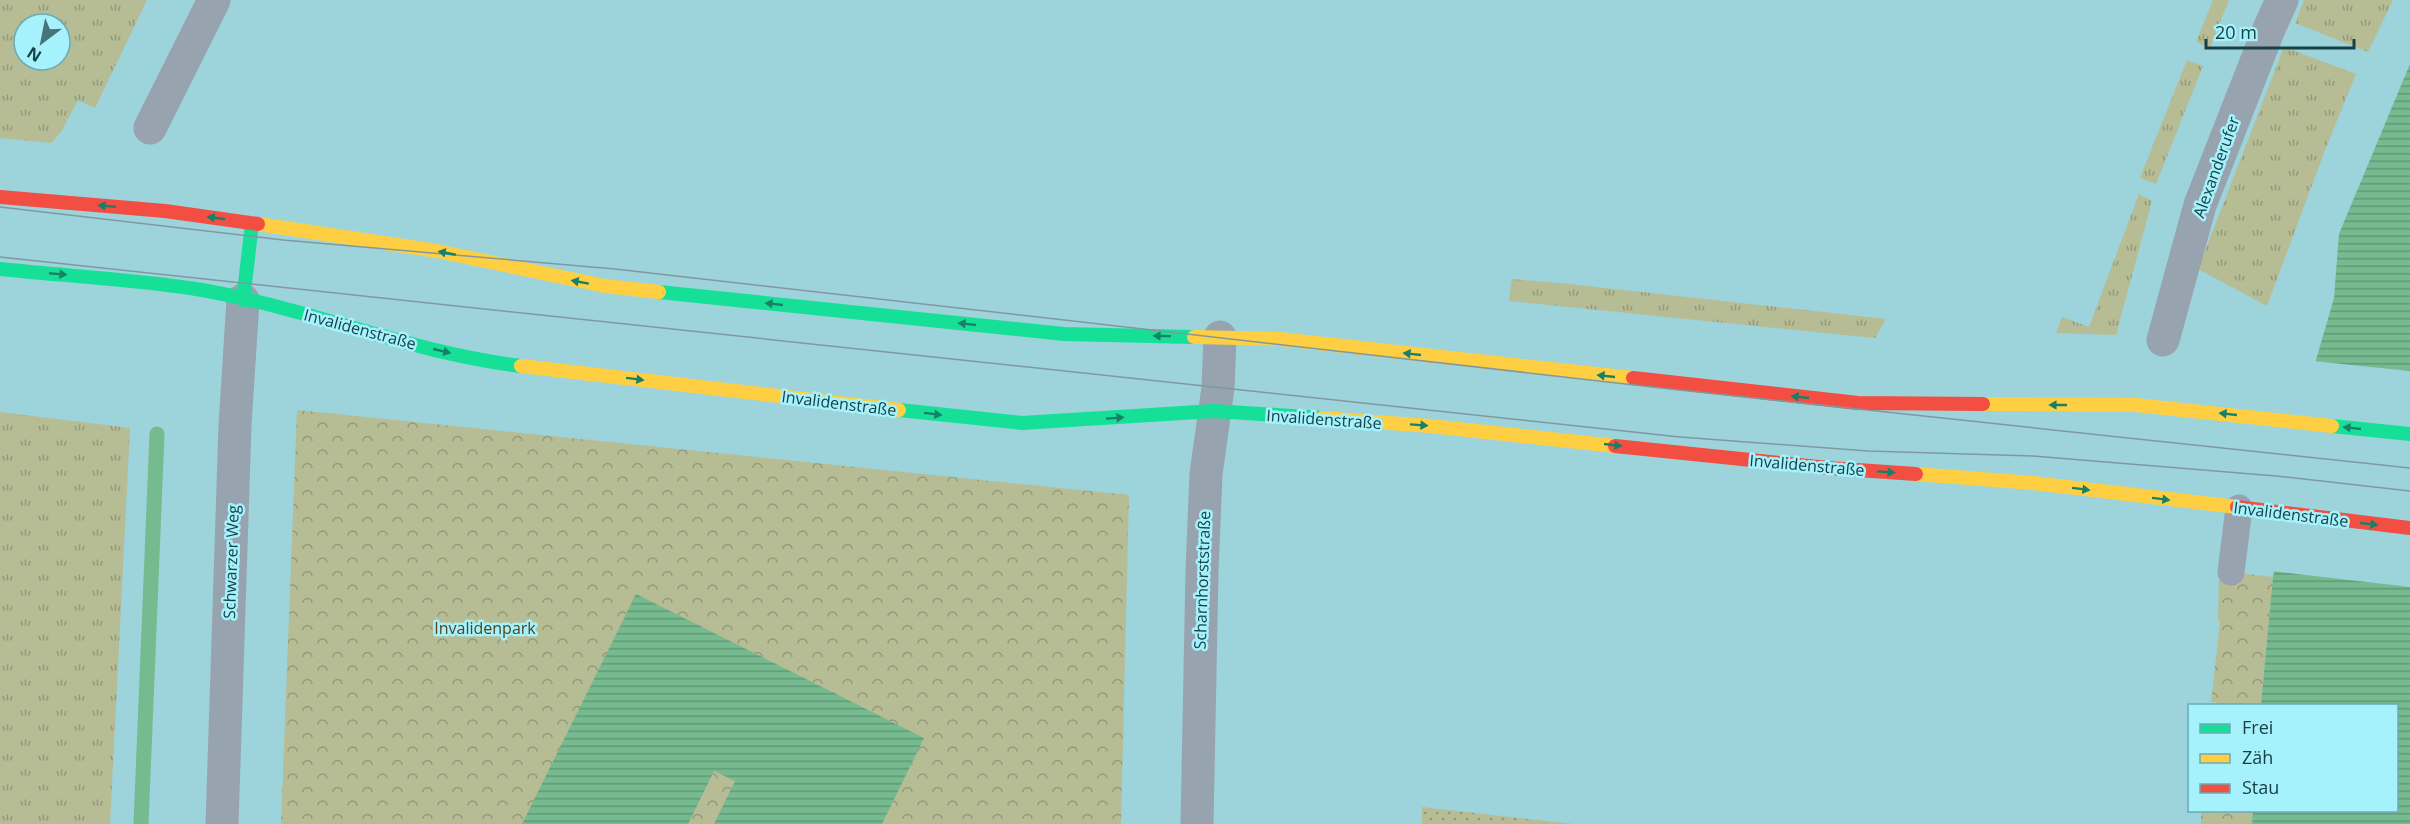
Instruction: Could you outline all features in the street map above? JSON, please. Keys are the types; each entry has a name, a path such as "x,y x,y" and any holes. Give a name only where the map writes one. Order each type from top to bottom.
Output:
{"main road":[{"path":"0,197 165,211 437,251 604,286 1064,334 1280,339 1858,404 2136,405 2410,434"},
{"path":"243,300 252,224"},
{"name":"Invalidenstraße","path":"0,269 196,289 310,315 389,339 488,360 986,420 1022,423 1215,411 1430,426 1828,468 2033,483 2410,528"}],"street":[{"path":"150,128 214,0"},
{"name":"Alexanderufer","path":"2163,340 2200,205 2282,0"},
{"name":"Schwarzer Weg","path":"222,824 235,425 243,300"},
{"name":"Scharnhorststraße","path":"1197,824 1202,571 1208,454 1215,411 1220,337"}],"lane":[{"path":"2231,572 2239,508"}],"green space":[{"path":"0,0 147,0 95,108 78,100 61,132 51,143 0,138"},
{"path":"2213,0 2229,0 2210,48 2196,42"},
{"path":"2304,0 2393,0 2368,52 2295,23"},
{"path":"2284,47 2356,74 2267,306 2198,269"},
{"path":"2187,60 2203,66 2156,184 2140,178"},
{"path":"2139,194 2152,201 2116,335 2056,333 2062,317 2089,327"},
{"path":"1512,279 1886,319 1875,338 1509,301"},
{"name":"Invalidenpark","path":"297,410 1129,495 1121,824 281,824"},
{"path":"0,412 130,428 110,824 0,824"},
{"path":"2219,571 2273,577 2261,704 2211,702 2220,622 2218,621"},
{"path":"1422,807 1573,824 1422,824"},
{"path":"2201,812 2253,812 2252,824 2201,824"}],"shaded area":[{"path":"2410,64 2410,824 2252,824 2253,812 2398,812 2398,704 2261,704 2273,577 2316,360 2334,298 2339,234"},
{"path":"636,594 924,738 882,824 714,824 735,781 714,771 688,824 522,824"}],"pier":[{"path":"2313,361 2410,371 2410,587 2271,571"}],"waterway":[{"path":"141,824 157,434"}],"tram line":[{"path":"0,207 283,240 615,269 1670,389 2410,468"},
{"path":"0,257 1680,437 1868,451 2033,456 2276,476 2410,491"}],"traffic: fast":[{"path":"243,300 252,224"},
{"path":"0,269 196,289 278,307 439,351 521,366"},
{"path":"659,292 1064,334 1194,337"},
{"path":"899,410 1022,423 1214,411 1322,418"},
{"path":"2332,426 2410,434"}],"traffic: slow":[{"path":"258,224 437,251 605,286 659,292"},
{"path":"1194,337 1280,339 1633,378"},
{"path":"521,366 899,410"},
{"path":"1983,404 2136,405 2332,426"},
{"path":"1322,418 1430,426 1615,446"},
{"path":"1916,474 2033,483 2237,507"}],"traffic: jam":[{"path":"0,197 165,211 258,224"},
{"path":"1633,378 1858,403 1983,404"},
{"path":"1615,446 1828,468 1916,474"},
{"path":"2237,507 2410,528"}]}
